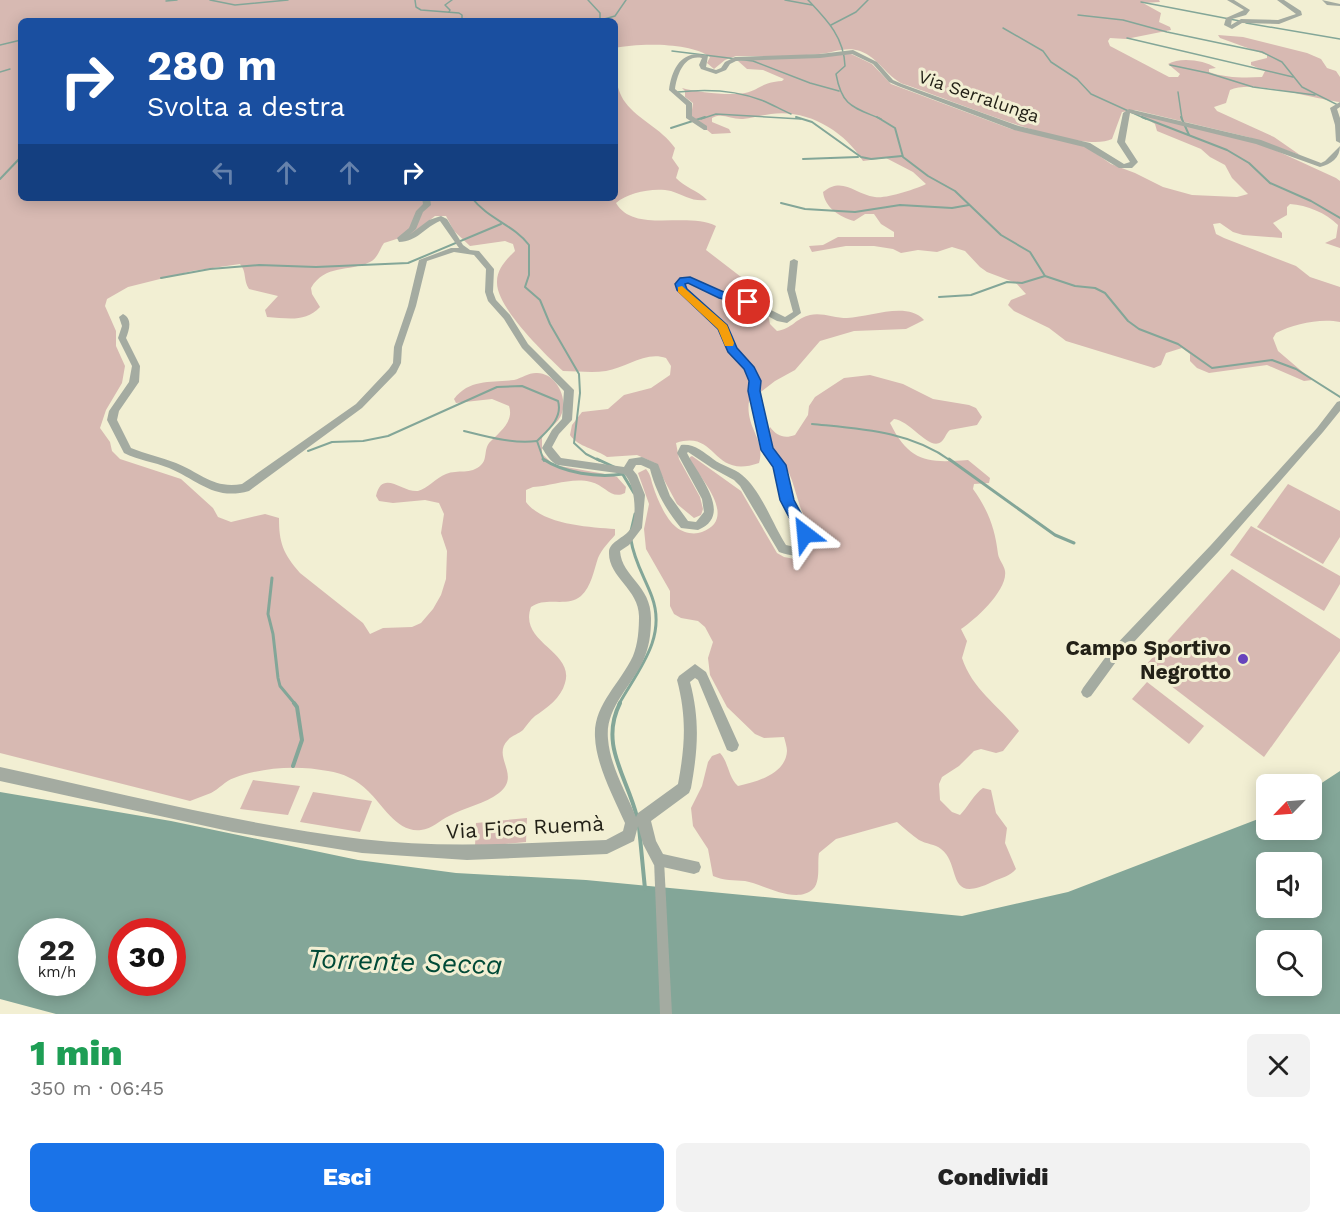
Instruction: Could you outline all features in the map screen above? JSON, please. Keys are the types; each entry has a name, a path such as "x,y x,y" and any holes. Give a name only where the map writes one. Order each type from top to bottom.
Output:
{"street":[{"path":"1230,0 1247,10 1228,18 1227,24 1230,27 1244,21 1290,20 1299,15 1297,10 1280,0"},
{"path":"1324,0 1329,4 1340,4"},
{"name":"Via Serralunga","path":"704,128 688,117 690,104 688,101 672,90 686,57 699,54 705,57 703,68 716,72 724,69 727,63 735,59 820,56 850,51 875,63 891,81 900,85 1017,128 1087,145 1122,166 1129,166 1134,162 1121,142 1126,113 1129,111 1258,142 1320,165 1328,163 1340,148"},
{"path":"1340,104 1333,108 1339,125 1340,138"},
{"path":"426,201 427,205 420,211 412,229 401,238 402,240 422,233 429,222 441,218 446,221 457,245 476,253 490,269 489,292 492,301 507,317 525,346 569,390 567,420 555,432 548,448 558,461 627,471 633,462 642,461 654,467 661,492 673,511 686,525 698,526 705,520 710,510 708,497 682,453 684,448 691,448 739,478 750,492 783,549 796,552 803,545 805,534 787,500 779,465 767,450 754,391 755,381 748,367 732,350 723,327 682,290 680,284 684,280 690,280 722,295 748,302 780,320 787,320 797,313 791,290 794,261"},
{"path":"123,317 126,326 122,338 136,366 130,390 114,411 112,420 127,450 176,467 206,485 230,492 245,488 359,406 398,363 398,347 412,306 423,260 454,250 466,250"},
{"path":"1087,692 1114,655 1215,548 1320,430 1340,404"},
{"name":"Via Fico Ruemà","path":"0,774 233,825 362,846 467,853 607,847 629,836 632,823 601,738 603,714 638,659 642,645 645,608 635,586 620,567 614,554 614,549 625,542 637,528 640,495 632,475 627,471"},
{"path":"643,819 684,788 693,738 690,703 683,680 689,673 695,670 702,676 732,746"},
{"path":"627,811 643,819 650,844 659,860 666,1014"},
{"path":"659,860 694,867"}],"shaded area":[{"path":"0,0 1159,0 1160,2 1143,3 1161,13 1159,22 1170,27 1171,30 1126,39 1110,38 1108,41 1110,46 1169,77 1178,77 1180,74 1168,64 1185,60 1211,65 1216,68 1209,69 1209,72 1222,75 1262,77 1265,71 1251,65 1251,62 1267,58 1267,55 1220,38 1218,35 1243,37 1307,53 1321,59 1327,68 1336,71 1340,77 1340,102 1268,88 1240,87 1230,90 1226,103 1214,107 1217,111 1274,137 1300,155 1248,137 1135,110 1122,112 1112,139 1095,142 1041,132 903,84 867,54 850,49 798,56 736,56 725,60 714,69 707,63 710,57 701,52 677,46 636,45 618,48 618,18 18,18 18,201 618,201 618,87 631,109 675,148 672,158 679,168 676,178 707,200 692,199 671,191 650,190 634,193 616,203 624,212 635,218 691,220 716,226 706,250 758,290 766,305 770,324 777,331 787,328 805,316 814,314 847,318 898,311 917,314 924,320 906,329 854,331 820,341 795,370 775,381 749,401 750,419 760,447 759,463 743,466 732,465 700,443 690,441 676,443 679,459 700,497 703,509 701,515 694,518 677,504 655,463 637,455 607,457 582,445 570,435 572,425 582,412 608,409 624,395 651,388 670,375 671,366 666,358 658,356 643,358 606,371 563,371 523,330 504,304 499,292 497,282 500,269 515,251 513,244 505,241 470,246 454,231 446,216 435,216 412,234 384,243 377,256 370,262 323,275 311,288 320,307 302,317 267,317 265,310 278,296 249,289 240,264 192,271 128,287 107,299 105,306 116,331 116,346 125,366 122,383 106,410 100,428 110,442 112,451 120,459 181,479 213,508 218,517 231,522 265,514 279,518 283,547 294,566 363,623 370,634 383,628 412,627 421,623 441,595 446,579 447,551 441,533 444,514 439,503 425,500 393,503 379,501 376,496 383,484 394,484 418,491 446,474 473,470 483,463 487,447 508,421 510,411 509,406 492,399 456,403 454,399 460,392 474,385 514,380 533,373 543,374 554,381 561,393 563,407 558,420 542,438 542,454 554,465 617,477 626,487 625,493 616,495 596,484 569,481 526,490 526,502 543,516 567,523 615,529 615,535 598,558 590,583 581,596 569,601 543,602 531,607 529,619 532,630 562,663 566,672 565,683 553,702 510,738 504,746 503,753 508,780 505,786 493,797 455,813 429,828 412,830 398,823 368,791 354,780 334,772 292,768 256,771 231,779 211,793 190,801 0,753"},
{"path":"849,53 872,64 891,84 1011,129 1072,142 1088,148 1111,164 1163,187 1192,195 1237,197 1248,194 1232,178 1225,165 1201,149 1157,131 1155,124 1139,114 1264,145 1336,178 1340,181 1340,248 1325,243 1336,238 1338,225 1322,213 1296,205 1290,204 1287,207 1287,215 1273,223 1282,233 1282,238 1243,235 1233,232 1220,223 1213,224 1216,234 1224,238 1296,266 1310,277 1340,287 1340,322 1316,321 1299,325 1276,333 1273,338 1278,351 1312,380 1304,381 1267,365 1209,373 1197,368 1190,361 1190,354 1182,348 1166,353 1161,365 1154,368 1066,341 1049,328 1014,311 1008,305 1011,300 1026,294 1016,283 987,272 965,251 952,247 937,252 918,250 901,253 893,249 874,246 846,246 812,252 809,246 823,245 838,237 894,237 894,232 881,224 874,214 865,214 854,221 834,211 824,198 823,192 830,187 849,187 875,197 886,197 926,184 913,172 886,158 863,161 846,140 824,124 798,115 771,114 743,119 716,116 712,118 712,122 729,129 731,133 712,134 691,117 693,103 685,97 685,91 682,88 713,93 745,93 784,79 763,70 747,69 738,61"},
{"path":"870,375 903,384 933,399 969,405 976,408 982,417 977,425 950,430 941,442 936,444 900,421 894,419 890,423 905,446 922,458 942,461 968,460 990,478 989,483 974,484 973,489 990,520 1004,567 1005,579 989,604 961,629 967,641 962,658 966,669 979,688 1019,731 1003,751 996,753 981,749 974,751 959,766 942,777 939,784 940,800 952,812 960,815 983,788 991,790 996,813 1007,828 1005,843 1016,869 1002,878 977,888 967,889 957,880 947,856 941,849 919,840 897,822 836,839 819,853 818,877 813,889 806,893 789,894 745,881 725,880 713,876 708,849 693,826 691,808 702,786 708,762 712,756 720,753 738,786 769,776 776,771 785,759 787,748 784,737 764,738 755,734 727,707 710,675 708,658 713,642 705,627 698,621 681,618 674,614 670,606 670,591 646,549 644,529 649,504 638,473 646,469 648,471 662,508 676,527 689,533 702,532 712,526 717,518 717,509 709,488 690,462 692,456 741,491 777,553 800,560 810,550 809,530 789,473 771,445 770,427 781,436 795,435 808,415 809,406 815,397 844,378"},
{"path":"1288,484 1340,511 1340,537 1323,564 1257,527"},
{"path":"1251,526 1340,576 1340,584 1324,611 1230,555"},
{"name":"Campo Sportivo Negrotto","path":"1232,569 1340,639 1340,651 1264,757 1145,666"},
{"path":"1147,682 1204,726 1189,744 1132,699"},
{"path":"253,780 300,786 288,815 240,809"},
{"path":"313,792 372,801 360,832 300,822"},
{"path":"527,818 526,842 475,847 476,823"}],"water":[{"name":"Torrente Secca","path":"1340,771 1340,1014 56,1014 0,999 0,792 171,821 358,860 456,873 586,880 962,916 1068,892 1256,820 1256,840 1322,840 1322,783"}],"waterway":[{"path":"166,1 177,0"},
{"path":"210,0 235,5 288,0"},
{"path":"415,0 416,7 421,10 459,13 462,18"},
{"path":"449,12 450,10 445,5 452,0"},
{"path":"588,0 600,13 600,18"},
{"path":"608,18 615,16 626,0"},
{"path":"785,0 812,5"},
{"path":"808,0 828,22 841,46 845,66 836,74 845,100 856,108 878,118"},
{"path":"831,25 856,12 868,0"},
{"path":"1141,2 1240,21"},
{"path":"1078,15 1123,20 1167,32 1262,52 1282,62 1302,87 1340,106"},
{"path":"1246,23 1340,39"},
{"path":"1003,28 1043,51 1051,62 1077,79 1091,94 1146,119"},
{"path":"1127,38 1293,77"},
{"path":"0,45 18,41"},
{"path":"672,51 753,61 810,83 839,91"},
{"path":"1170,65 1208,73 1253,87 1315,95"},
{"path":"0,72 10,69"},
{"path":"678,92 709,91 741,94 791,114"},
{"path":"1178,92 1182,119"},
{"path":"701,119 716,114 801,119"},
{"path":"671,128 705,117"},
{"path":"796,117 812,122 861,157 871,159 902,156"},
{"path":"1142,117 1227,150 1249,163 1270,183 1311,201 1340,218"},
{"path":"1181,117 1189,135"},
{"path":"878,118 895,128 903,157 928,176 955,191 1001,235 1030,252 1045,276"},
{"path":"803,159 858,157"},
{"path":"0,179 18,160"},
{"path":"475,201 516,232 529,245 529,275 525,287 540,300 550,324 579,374 580,393 574,443 586,454 600,461"},
{"path":"781,203 805,209 855,212 900,205 952,208 969,205"},
{"path":"161,278 210,269 259,265 316,267 408,263 501,224"},
{"path":"939,297 971,295 1007,282 1022,283 1045,276"},
{"path":"1045,276 1075,286 1095,288 1105,293 1128,321 1139,329 1178,344 1212,368 1272,360 1296,369 1340,397"},
{"path":"308,451 332,442 363,441 388,436 497,387 522,386 558,401 556,418 537,441"},
{"path":"812,424 867,430 902,437 919,443 951,461"},
{"path":"464,431 510,441 537,441"},
{"path":"537,441 543,459"},
{"path":"543,459 561,468 581,473 623,474"},
{"path":"597,459 614,467"},
{"path":"949,459 1055,535 1074,543"},
{"path":"623,474 634,493"},
{"path":"631,531 635,514"},
{"path":"619,704 642,666 656,626 656,612 652,597 637,562 631,540"},
{"path":"272,578 268,614 273,634 278,678 280,686 295,704"},
{"path":"293,766 302,740 297,707 294,703"},
{"path":"620,703 614,718 612,733 614,747 637,817"},
{"path":"639,827 645,889"}],"slow traffic":[{"path":"682,290 723,327 729,343"}],"place":[{"name":"Campo Sportivo Negrotto","path":"1243,659"}],"route":[{"path":"748,302 722,295 690,280 684,280 680,284 682,290 723,327 732,350 748,367 755,381 754,391 767,450 779,465 787,500 805,534"}]}
